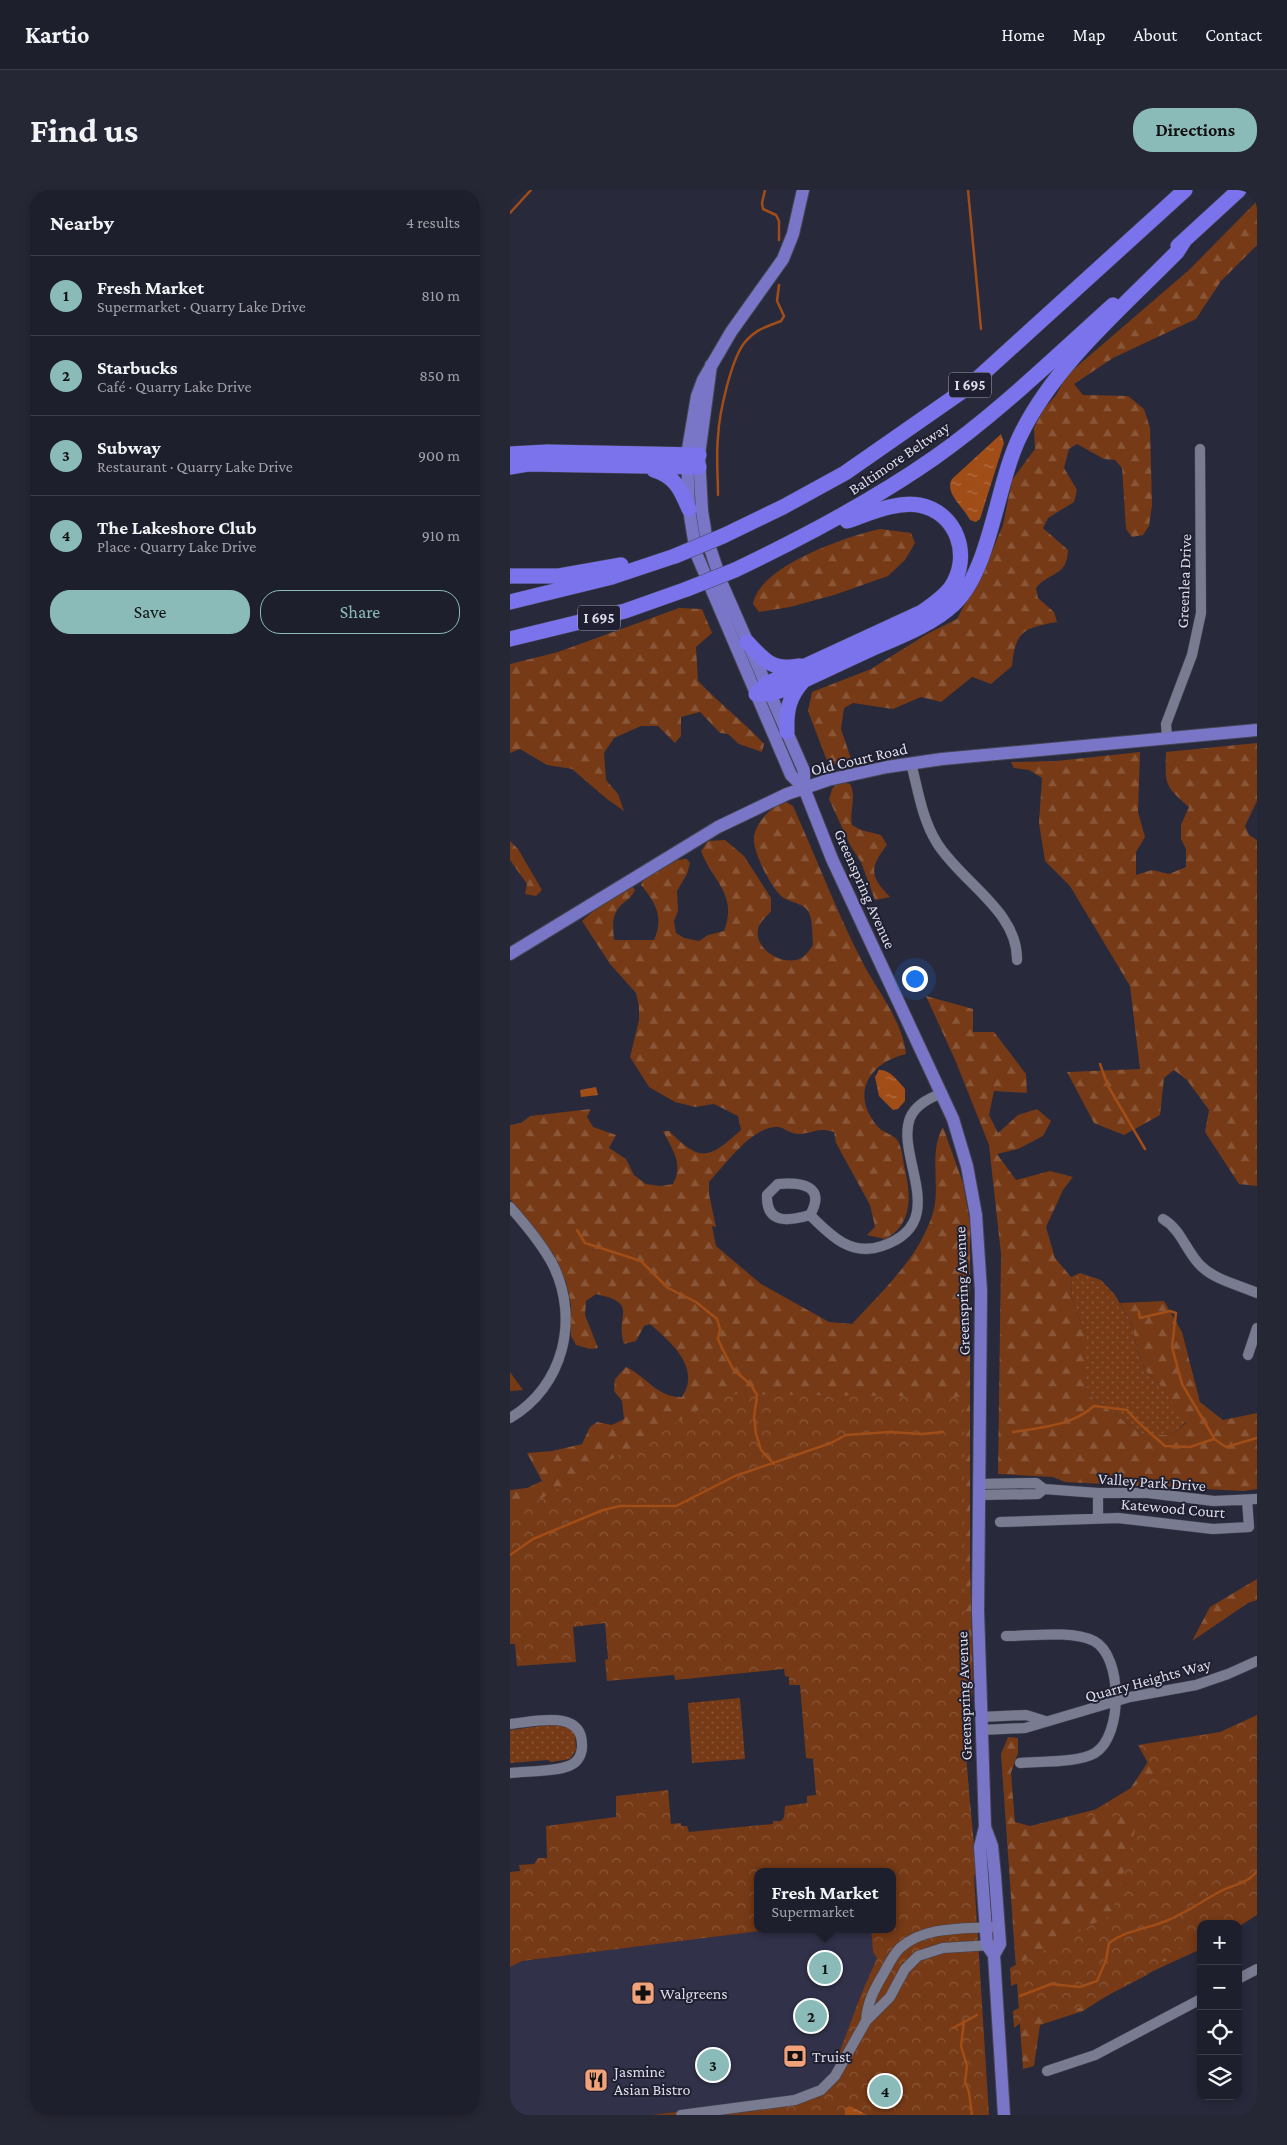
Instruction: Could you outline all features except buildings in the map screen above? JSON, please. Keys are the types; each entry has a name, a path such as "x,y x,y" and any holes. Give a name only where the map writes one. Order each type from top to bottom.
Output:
{"highway":[{"name":"Baltimore Beltway","path":"510,602 603,579 674,556 783,507 845,473 968,388 1185,190"},
{"name":"Baltimore Beltway","path":"510,639 625,611 687,590 735,570 799,539 869,500 934,458 988,416 1239,190"},
{"path":"764,691 804,680 909,632 947,609 962,596 974,577 1009,460 1031,415 1072,360 1177,252 1184,240"},
{"path":"510,454 547,452 693,461"},
{"path":"510,467 528,464 643,467 693,461"},
{"path":"643,467 671,477 679,486 689,509"},
{"path":"764,691 814,663 908,619 932,604 953,584 962,556 957,535 949,523 937,512 920,505 902,505 878,511 799,539"},
{"path":"510,576 559,576 674,556"},
{"path":"748,642 766,662 773,665 788,668 814,663"},
{"path":"787,732 786,717 789,700 793,692 804,680"}],"main road":[{"name":"Greenspring Avenue","path":"803,190 793,234 783,259 731,332 711,365 693,461 689,509 696,553 764,691 787,732 804,771 804,788 842,881 942,1093 953,1119 967,1166 978,1231 981,1291 978,1611 984,1828 980,1848 994,1948 1004,2115"},
{"name":"Greenspring Avenue","path":"693,461 706,536 719,577 748,642 791,775 804,788"},
{"name":"Old Court Road","path":"510,954 718,827 804,788 844,776 911,763 1257,730"}],"street":[{"name":"Greenlea Drive","path":"1167,738 1166,724 1192,655 1200,618 1200,449"},
{"path":"911,763 924,814 936,841 953,865 1010,926 1016,942 1017,960"},
{"path":"810,1215 841,1242 857,1249 878,1248 890,1244 907,1231 918,1205 909,1143 910,1118 926,1100 942,1093"},
{"path":"801,1182 808,1186 814,1195 814,1209 810,1215 776,1218 771,1214 768,1207 767,1195 778,1184 801,1182"},
{"path":"510,1207 543,1249 553,1266 564,1297 566,1330 560,1359 546,1386 525,1408 510,1418"},
{"path":"1163,1219 1175,1227 1202,1267 1257,1293"},
{"path":"1248,1355 1257,1328"},
{"name":"Valley Park Drive","path":"980,1489 1038,1494 1044,1489 1098,1493 1156,1494 1214,1501 1252,1499"},
{"name":"Katewood Court","path":"1098,1493 1098,1518"},
{"name":"Katewood Court","path":"1000,1522 1098,1518 1138,1519 1213,1529 1249,1527 1252,1499"},
{"path":"1006,1636 1082,1637 1098,1643 1109,1655 1112,1664 1113,1731 1103,1748 1094,1754 1076,1758 1020,1763"},
{"name":"Quarry Heights Way","path":"981,1724 1024,1728 1045,1721 1084,1713 1144,1694 1196,1685 1228,1674 1257,1660"},
{"path":"510,1724 563,1720 576,1727 580,1735 582,1747 577,1760 565,1767 510,1773"},
{"path":"866,2021 867,2006 873,1992 891,1960 901,1948 916,1938 930,1933 992,1927"},
{"path":"681,2115 795,2100 817,2092 835,2076 866,2021 890,1997 905,1969 918,1956 943,1948 994,1948"},
{"path":"1242,1977 1257,1969"},
{"path":"1047,2071 1095,2055 1197,2001"}],"shaded area":[{"path":"754,1932 871,1933 873,1952 877,1958 860,1997 831,2075 819,2087 795,2097 651,2115 510,2115 510,1967 522,1961"}],"green space":[{"path":"1257,201 1257,245 1221,281 1196,319 1113,358 1074,384 1083,395 1128,396 1144,409 1150,428 1152,505 1149,526 1143,535 1132,537 1126,529 1122,468 1115,460 1104,459 1077,444 1069,449 1064,468 1077,490 1074,502 1048,518 1043,528 1068,550 1067,559 1065,565 1057,573 1036,588 1038,598 1054,612 1057,622 1036,626 1023,633 1013,654 1012,666 991,684 972,677 941,702 921,697 893,709 853,703 844,708 841,729 851,759 829,766 808,711 812,692 871,669 927,634 957,619 991,554 1003,525 1012,480 1035,449 1034,428 1043,410 1056,395 1067,375 1189,270"},
{"path":"880,529 911,533 915,543 905,560 888,576 834,595 790,607 759,612 753,604 759,590 771,577 787,565 847,538"},
{"path":"679,608 702,609 712,633 696,647 698,681 764,744 762,752 739,744 728,734 720,733 700,712 681,717 681,736 675,743 658,726 641,726 614,738 604,753 606,780 618,794 624,811 572,769 547,765 520,749 510,753 510,664 558,652"},
{"path":"1257,743 1257,801 1245,826 1249,835 1257,840 1257,1186 1239,1184 1205,1132 1209,1110 1187,1080 1174,1070 1164,1078 1160,1115 1124,1135 1094,1123 1067,1072 1140,1069 1130,986 1070,886 1045,861 1039,823 1042,778 1029,770 1014,768 1011,762 1056,761 1140,752 1138,812 1145,837 1136,852 1136,875 1152,870 1169,874 1186,867 1186,849 1181,839 1181,825 1189,807 1170,788 1166,778 1166,752"},
{"path":"839,781 850,784 852,789 852,825 861,830 881,835 887,845 877,860 874,873 879,884 890,897 875,900 861,862 850,845 829,799 832,789"},
{"path":"786,802 793,806 866,969 901,1032 906,1054 893,1058 873,1073 867,1082 865,1103 878,1127 895,1138 900,1146 908,1187 908,1207 906,1216 894,1233 885,1239 867,1235 875,1227 870,1205 836,1143 834,1132 820,1130 797,1134 778,1127 768,1128 749,1139 709,1182 709,1194 716,1227 712,1226 716,1246 761,1284 829,1322 852,1324 899,1273 919,1245 927,1229 935,1202 936,1148 943,1127 963,1183 970,1223 970,1563 973,1689 965,1749 977,1876 953,1870 874,1682 510,1576 510,1490 527,1488 542,1481 527,1453 552,1451 582,1444 590,1427 597,1422 612,1425 624,1419 622,1401 614,1391 615,1379 626,1367 659,1390 673,1396 682,1397 687,1386 688,1376 686,1366 675,1348 650,1324 644,1326 636,1341 624,1344 622,1306 610,1298 596,1294 586,1301 585,1315 598,1348 590,1349 576,1345 571,1336 571,1305 566,1282 552,1253 510,1199 510,1125 521,1123 530,1116 591,1109 587,1117 593,1127 616,1135 609,1148 626,1159 634,1175 646,1184 661,1186 673,1184 677,1170 676,1157 663,1131 669,1131 690,1149 698,1153 705,1153 721,1147 741,1130 738,1116 714,1104 695,1107 675,1102 649,1087 630,1057 639,1020 636,993 610,964 582,921 619,889 631,885 635,890 631,897 621,905 614,917 614,940 654,940 658,925 657,911 651,898 641,885 649,874 661,866 681,859 687,859 690,863 687,874 677,891 678,911 674,921 676,933 684,938 699,941 708,935 724,931 728,918 726,898 701,851 708,841 725,840 744,856 771,898 771,911 759,926 758,934 764,949 779,958 787,960 796,960 803,957 813,945 810,914 805,908 784,898 777,891 763,868 754,843 755,831 761,820 775,807"},
{"path":"510,841 518,849 542,890 536,896 525,894 527,884 510,860"},
{"path":"926,996 973,1009 973,1032 994,1032 1026,1074 1027,1093 994,1091 989,1115 998,1133 1018,1115 1037,1109 1051,1121 1043,1136 1018,1149 997,1154 1016,1180 1050,1171 1073,1177 1063,1190 1046,1227 1055,1258 1071,1277 1072,1297 1086,1339 1086,1385 1090,1396 1143,1435 1165,1435 1176,1431 1186,1423 1161,1386 1146,1371 1138,1352 1131,1322 1120,1303 1164,1301 1182,1332 1200,1402 1223,1420 1257,1413 1257,1489 1244,1491 1065,1482 1053,1477 998,1474 1001,1254 989,1145 956,1062"},
{"path":"1080,1273 1101,1280 1115,1295 1131,1322 1138,1352 1146,1371 1161,1386 1186,1422 1176,1431 1165,1435 1143,1435 1090,1396 1086,1385 1086,1339 1072,1297 1071,1277"},
{"path":"510,1372 523,1390 510,1391"},
{"path":"727,1394 964,1397 965,1734 989,2115 651,2115 795,2097 819,2087 831,2075 860,1997 877,1958 873,1952 871,1933 896,1933 896,1868 754,1868 754,1932 522,1961 510,1967 510,1872 520,1871 519,1865 534,1864 538,1858 547,1858 546,1826 616,1817 616,1796 668,1790 671,1824 681,1823 681,1826 687,1826 689,1832 773,1824 773,1821 781,1821 784,1817 785,1806 807,1803 807,1796 816,1795 813,1759 806,1758 800,1685 789,1685 789,1677 785,1676 784,1669 675,1680 674,1675 607,1681 605,1660 608,1659 605,1623 573,1627 576,1662 517,1666 515,1644 510,1644 510,1516"},
{"path":"1257,1579 1257,1600 1248,1603 1192,1641 1210,1607"},
{"path":"740,1698 745,1759 692,1763 688,1703"},
{"path":"1257,1715 1257,1908 1234,1920 1197,1920 1197,1939 1170,1953 1147,1975 1095,2002 1055,2017 1037,2010 1014,2028 1013,2011 1023,2006 1021,1982 1011,1986 1010,1968 1112,1914 1139,1816 1083,1817 1154,1774 1138,1745 1220,1732"},
{"path":"563,1723 575,1733 576,1750 570,1759 551,1762 548,1760 510,1763 510,1730"},
{"path":"1257,1725 1257,1915 1242,1924 1242,1920 1197,1920 1197,1951 1127,1983 1083,2011 1040,2025 1034,2066 1023,2069 1001,1754 1008,1737 1018,1738 1018,1753 1011,1773 1015,1822 1030,1826 1121,1803 1159,1745"}],"water":[{"path":"1001,434 1004,443 980,519 976,522 970,520 955,500 950,484 952,479"},
{"path":"879,1070 890,1073 905,1089 905,1101 898,1109 893,1110 879,1096 875,1077"},
{"path":"596,1087 598,1095 581,1097 580,1090"},
{"path":"850,2106 867,2115 845,2115 845,2108"}],"waterway":[{"path":"510,213 531,190"},
{"path":"765,190 762,203 763,209 776,215 779,221 779,240"},
{"path":"968,190 981,329"},
{"path":"718,495 717,451 719,427 723,401 731,373 745,342 757,331 781,321 784,316 777,301 779,285"},
{"path":"1100,1064 1108,1086 1145,1149"},
{"path":"577,1230 585,1243 641,1261 668,1288 696,1302 717,1319 720,1329 718,1339 733,1369 751,1385 757,1395 754,1417 756,1434 761,1450 774,1464"},
{"path":"1139,1312 1140,1318 1170,1311 1176,1313 1172,1347 1182,1384 1214,1438"},
{"path":"1013,1432 1066,1422 1077,1418 1094,1406 1127,1410 1165,1446 1190,1447 1214,1439 1226,1447 1257,1438"},
{"path":"510,1555 533,1539 603,1510 620,1506 676,1506 735,1476 831,1443 846,1435 890,1432 922,1434 943,1432"},
{"path":"1020,1996 1051,1984 1080,1987 1097,1981 1106,1960 1109,1943 1122,1935 1173,1918 1221,1891 1249,1879 1257,1871"},
{"path":"953,2028 977,2015"},
{"path":"964,2021 961,2046 967,2066 965,2082 969,2092 972,2115"}],"place":[{"name":"Fresh Market","path":"825,1968"},
{"name":"Walgreens","path":"643,1993"},
{"name":"Starbucks","path":"811,2016"},
{"name":"Truist","path":"795,2056"},
{"name":"Subway","path":"713,2065"},
{"name":"Jasmine Asian Bistro","path":"596,2080"},
{"name":"The Lakeshore Club","path":"885,2091"}]}
